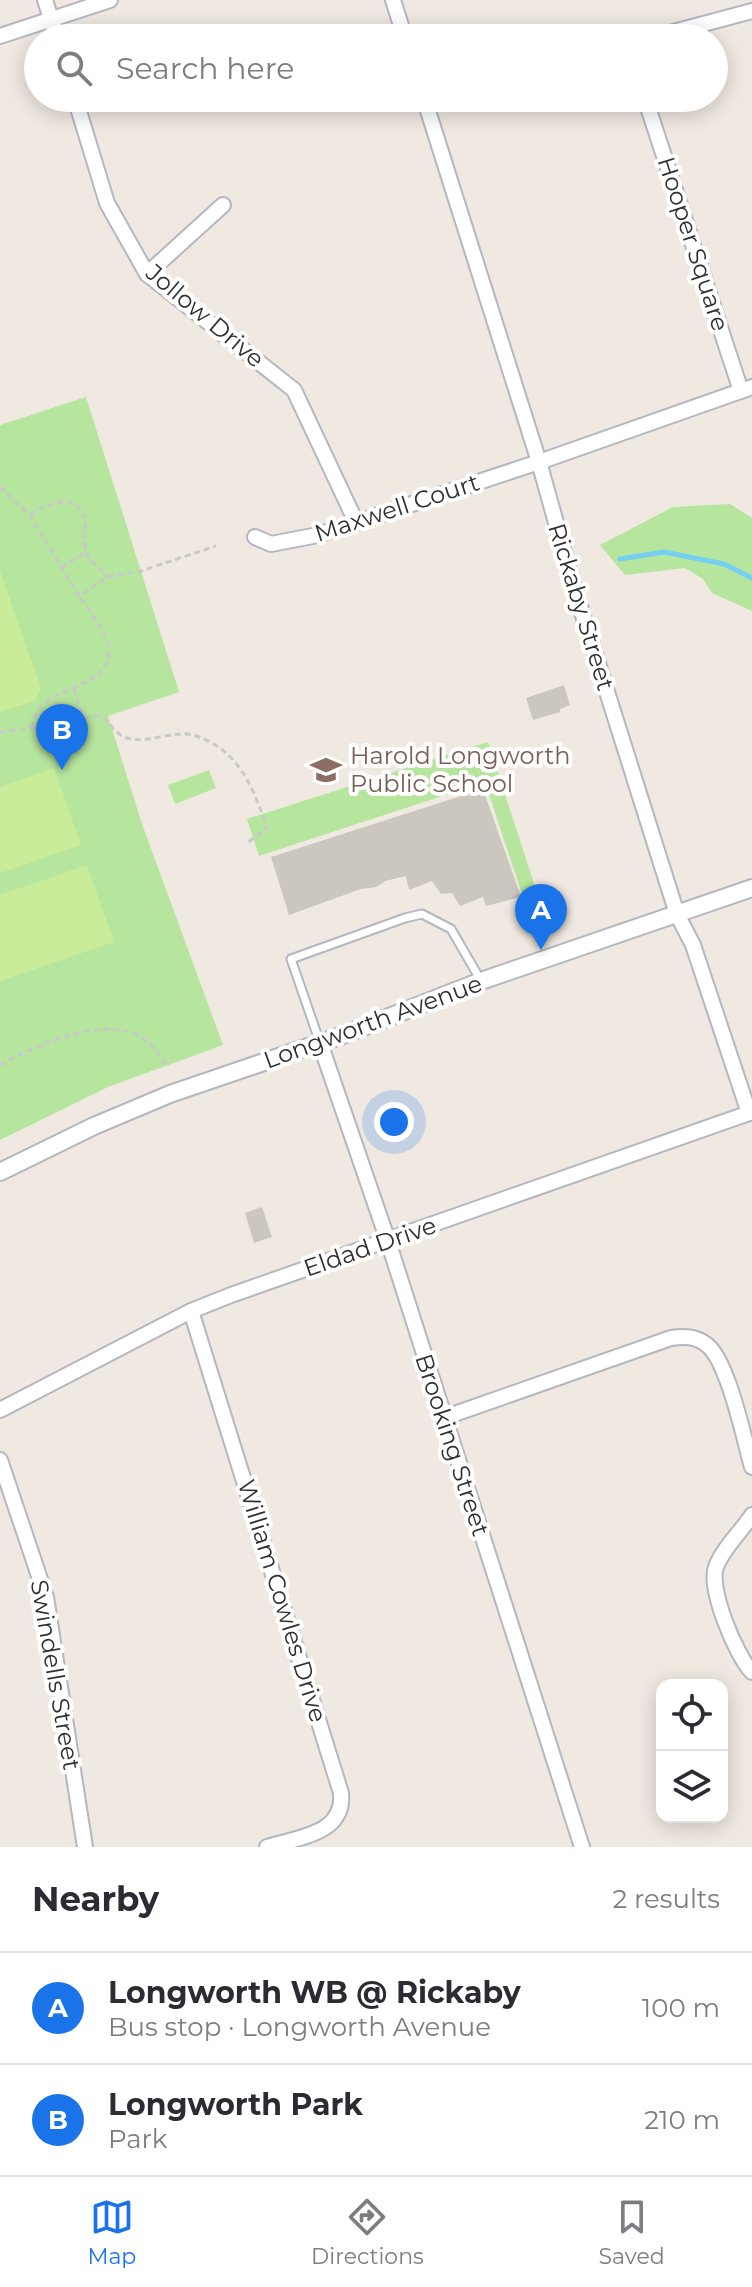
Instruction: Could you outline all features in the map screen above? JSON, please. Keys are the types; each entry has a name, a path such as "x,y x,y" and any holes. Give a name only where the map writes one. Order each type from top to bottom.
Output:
{"street":[{"path":"45,0 53,24"},
{"path":"36,24 110,0"},
{"path":"393,0 401,24"},
{"path":"703,24 752,11"},
{"path":"0,36 24,28"},
{"name":"Jollow Drive","path":"79,112 107,203 147,274 294,390 356,522"},
{"name":"Rickaby Street","path":"428,112 677,914 693,945 750,1113"},
{"name":"Hooper Square","path":"539,462 746,389 650,112"},
{"path":"147,274 223,205"},
{"name":"Maxwell Court","path":"255,537 271,544 318,535 539,462"},
{"name":"Longworth Avenue","path":"0,1172 80,1132 191,1087 320,1043 481,981 752,888"},
{"name":"Brooking Street","path":"320,1043 388,1241 582,1847"},
{"name":"Eldad Drive","path":"0,1410 191,1311 231,1295 750,1113"},
{"name":"William Cowles Drive","path":"191,1311 341,1793 340,1814 330,1825 267,1847"},
{"path":"443,1418 671,1338 685,1336 709,1346 722,1364 752,1467"},
{"name":"Swindells Street","path":"0,1460 46,1597 85,1847"},
{"path":"752,1515 721,1558 714,1574 716,1593 739,1657 752,1672"}],"lane":[{"path":"320,1043 291,959 422,914 451,929 481,981"}],"path":[{"path":"0,487 30,515 104,635 108,652 102,669 74,689 39,707 31,728"},
{"path":"30,515 53,503 74,505 83,514 84,554"},
{"path":"79,596 108,577 141,571 216,546"},
{"path":"61,567 84,554"},
{"path":"84,554 108,577"},
{"path":"74,689 83,717"},
{"path":"0,732 101,716 121,736 131,739 182,733 213,743 242,768 267,828 246,844"},
{"path":"0,1065 48,1042 107,1030 135,1034 156,1049 168,1067"}],"green space":[{"path":"86,397 179,692 108,716 142,824 223,1045 108,1087 0,1140 0,425"},
{"path":"730,504 752,518 752,611 712,593 703,579 685,568 625,575 600,545 673,507"},
{"path":"0,571 41,688 35,701 0,712"},
{"path":"488,742 539,899 525,903 485,782 259,856 247,819"},
{"path":"54,768 81,845 0,873 0,787"},
{"path":"209,770 216,788 175,804 168,785"},
{"path":"87,865 114,942 0,981 0,895"}],"building":[{"path":"564,685 570,705 560,709 560,712 533,720 526,698"},
{"path":"58,702 65,707 63,716 55,718 48,713 51,705"},
{"path":"483,789 521,897 486,906 483,897 460,906 452,893 441,894 432,881 409,890 406,876 289,915 271,857"},
{"path":"262,1207 272,1237 254,1243 245,1213"}],"waterway":[{"path":"620,559 664,552 724,564 752,578"}],"place":[{"name":"Longworth Park","path":"62,770"},
{"name":"Harold Longworth Public School","path":"326,770"},
{"name":"Longworth WB @ Rickaby","path":"541,950"}]}
